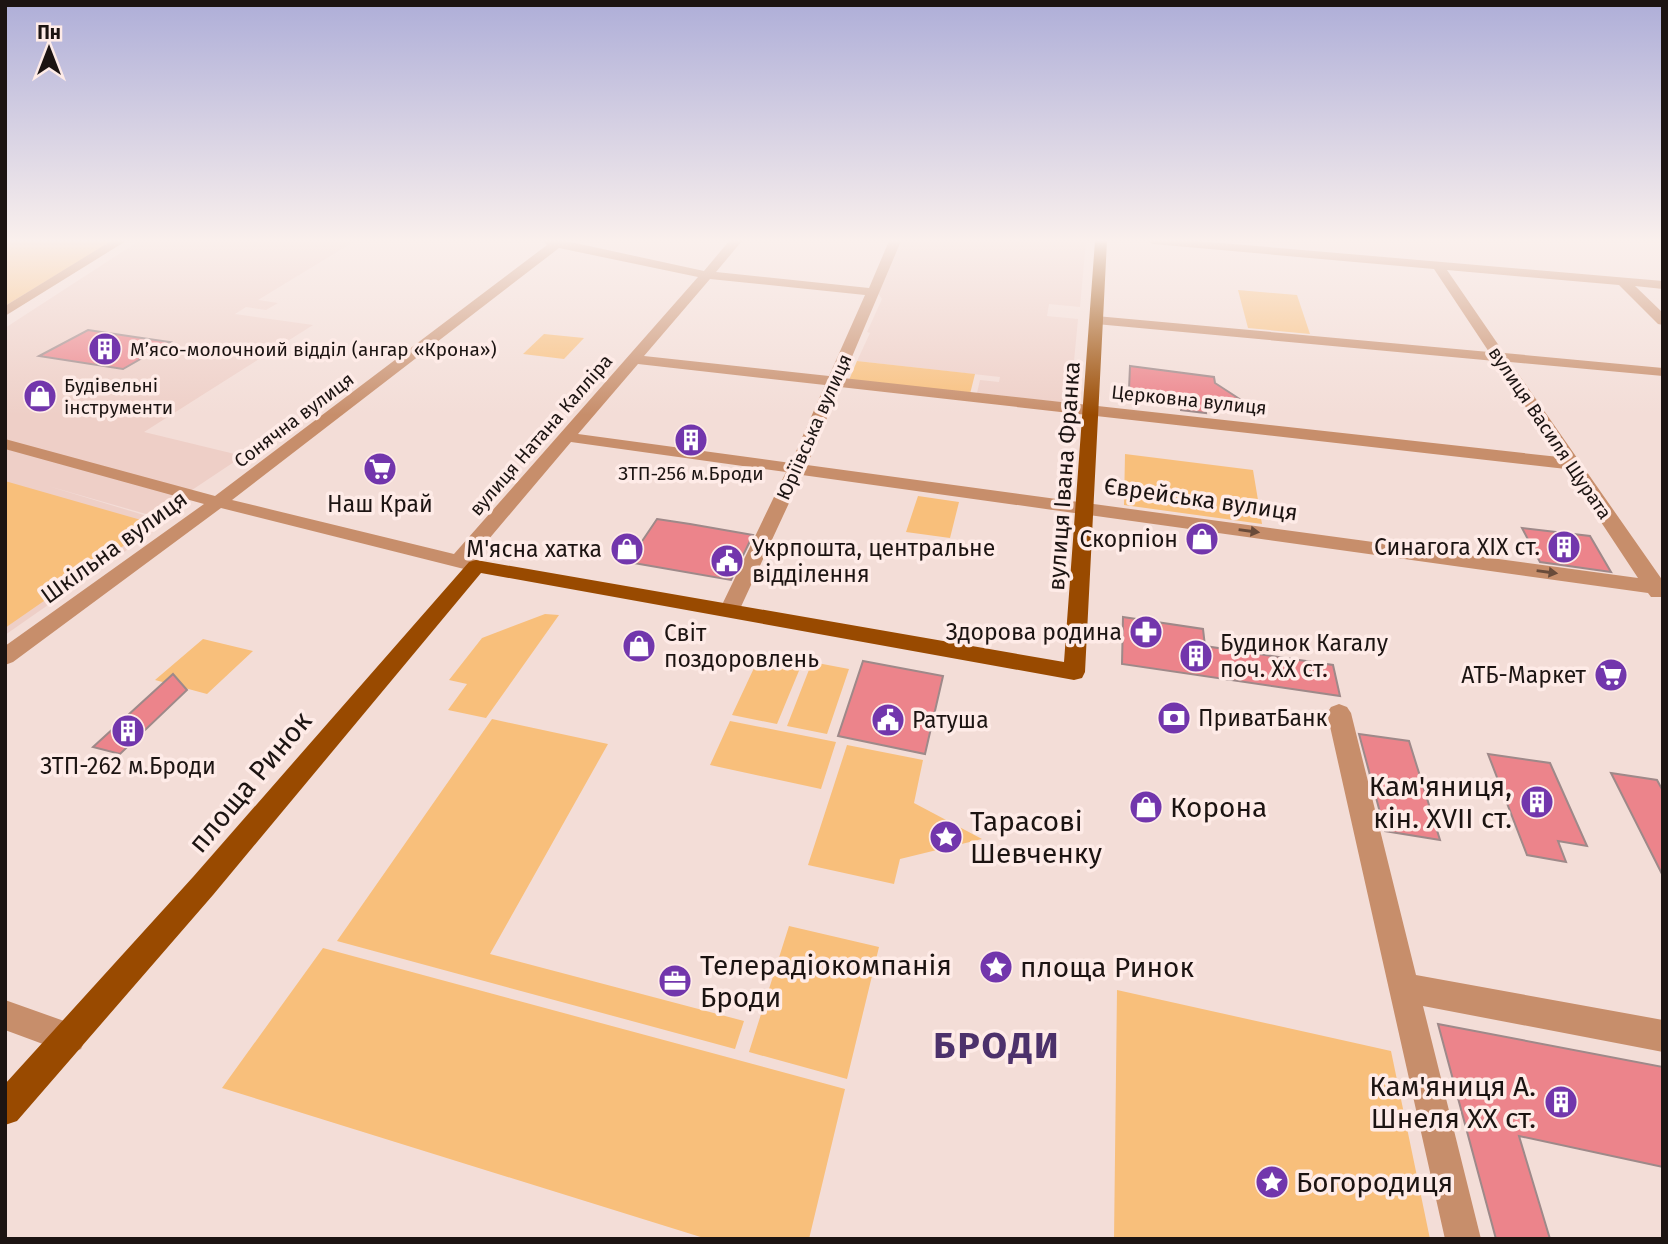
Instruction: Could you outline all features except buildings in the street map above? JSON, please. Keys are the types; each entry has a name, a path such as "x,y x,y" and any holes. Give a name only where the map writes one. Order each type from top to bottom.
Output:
{"main road":[{"name":"вулиця Івана Франка","path":"729,611 1074,671 1097,299"},
{"path":"468,564 729,611"},
{"name":"площа Ринок","path":"5,1109 70,1038 468,564"}],"street":[{"path":"5,312 26,299"},
{"name":"Сонячна вулиця","path":"218,502 479,299"},
{"name":"вулиця Натана Калліра","path":"468,564 567,437 686,299"},
{"name":"Юріївська вулиця","path":"729,611 797,468 871,299"},
{"name":"вулиця Василя Щурата","path":"1460,299 1660,591"},
{"path":"1640,299 1663,321"},
{"path":"1096,320 1663,372"},
{"name":"Церковна вулиця","path":"634,359 1571,464"},
{"name":"Єврейська вулиця","path":"567,437 1660,591"},
{"path":"5,444 218,502 468,564"},
{"name":"Шкільна вулиця","path":"5,657 218,502"},
{"path":"1339,713 1463,1239"},
{"path":"1404,988 1663,1036"},
{"path":"5,1015 70,1038"}],"shaded area":[{"path":"5,299 16,299 5,306"},
{"path":"50,299 260,299 278,303 266,310 246,307 235,314 313,325 144,432 243,456 153,516 48,486 167,522 5,635 5,328"},
{"path":"882,299 1081,299 1080,307 1049,304 1047,316 1078,319 1070,403 977,393 980,380 999,382 1000,377 857,361 870,333 867,332"},
{"path":"1240,299 1298,299 1310,334 1248,328"},
{"path":"544,334 584,338 564,359 523,354"},
{"path":"857,361 975,374 970,394 849,380"},
{"path":"1125,454 1253,470 1262,524 1124,505"},
{"path":"5,481 155,524 5,628"},
{"path":"918,496 959,502 950,538 906,532"},
{"path":"545,614 559,615 486,718 448,710 467,684 449,680 482,638"},
{"path":"203,639 253,651 207,694 155,680"},
{"path":"761,653 803,661 777,724 732,715"},
{"path":"812,662 849,669 827,734 787,726"},
{"path":"492,719 608,744 490,954 744,1021 735,1049 337,941"},
{"path":"730,721 836,742 821,789 710,765"},
{"path":"847,745 923,760 914,803 982,839 900,859 894,884 808,865"},
{"path":"789,926 879,947 847,1079 749,1052"},
{"path":"323,948 845,1089 809,1239 707,1239 222,1088"},
{"path":"1117,990 1391,1051 1430,1239 1114,1239"}],"place":[{"name":"М’ясо-молочноий відділ (ангар «Крона»)","path":"105,349"},
{"name":"Будівельні інструменти","path":"40,396"},
{"name":"ЗТП-256 м.Броди","path":"691,440"},
{"name":"Наш Край","path":"380,469"},
{"name":"Скорпіон","path":"1202,539"},
{"name":"Синагога XIX ст.","path":"1564,547"},
{"name":"М'ясна хатка","path":"627,549"},
{"name":"Укрпошта, центральне відділення","path":"727,561"},
{"name":"Здорова родина","path":"1146,632"},
{"name":"Світ поздоровлень","path":"639,646"},
{"name":"Будинок Кагалу поч. XX ст.","path":"1196,656"},
{"name":"АТБ-Маркет","path":"1611,675"},
{"name":"ПриватБанк","path":"1174,718"},
{"name":"Ратуша","path":"888,720"},
{"name":"ЗТП-262 м.Броди","path":"128,731"},
{"name":"Кам'яниця, кін. XVII ст.","path":"1537,802"},
{"name":"Корона","path":"1146,807"},
{"name":"Тарасові Шевченку","path":"946,837"},
{"name":"площа Ринок","path":"996,967"},
{"name":"Телерадіокомпанія Броди","path":"675,981"},
{"name":"Кам'яниця А. Шнеля XX cт.","path":"1561,1102"},
{"name":"Богородиця","path":"1272,1182"}],"district":[{"name":"БРОДИ","path":"997,1045"}]}
